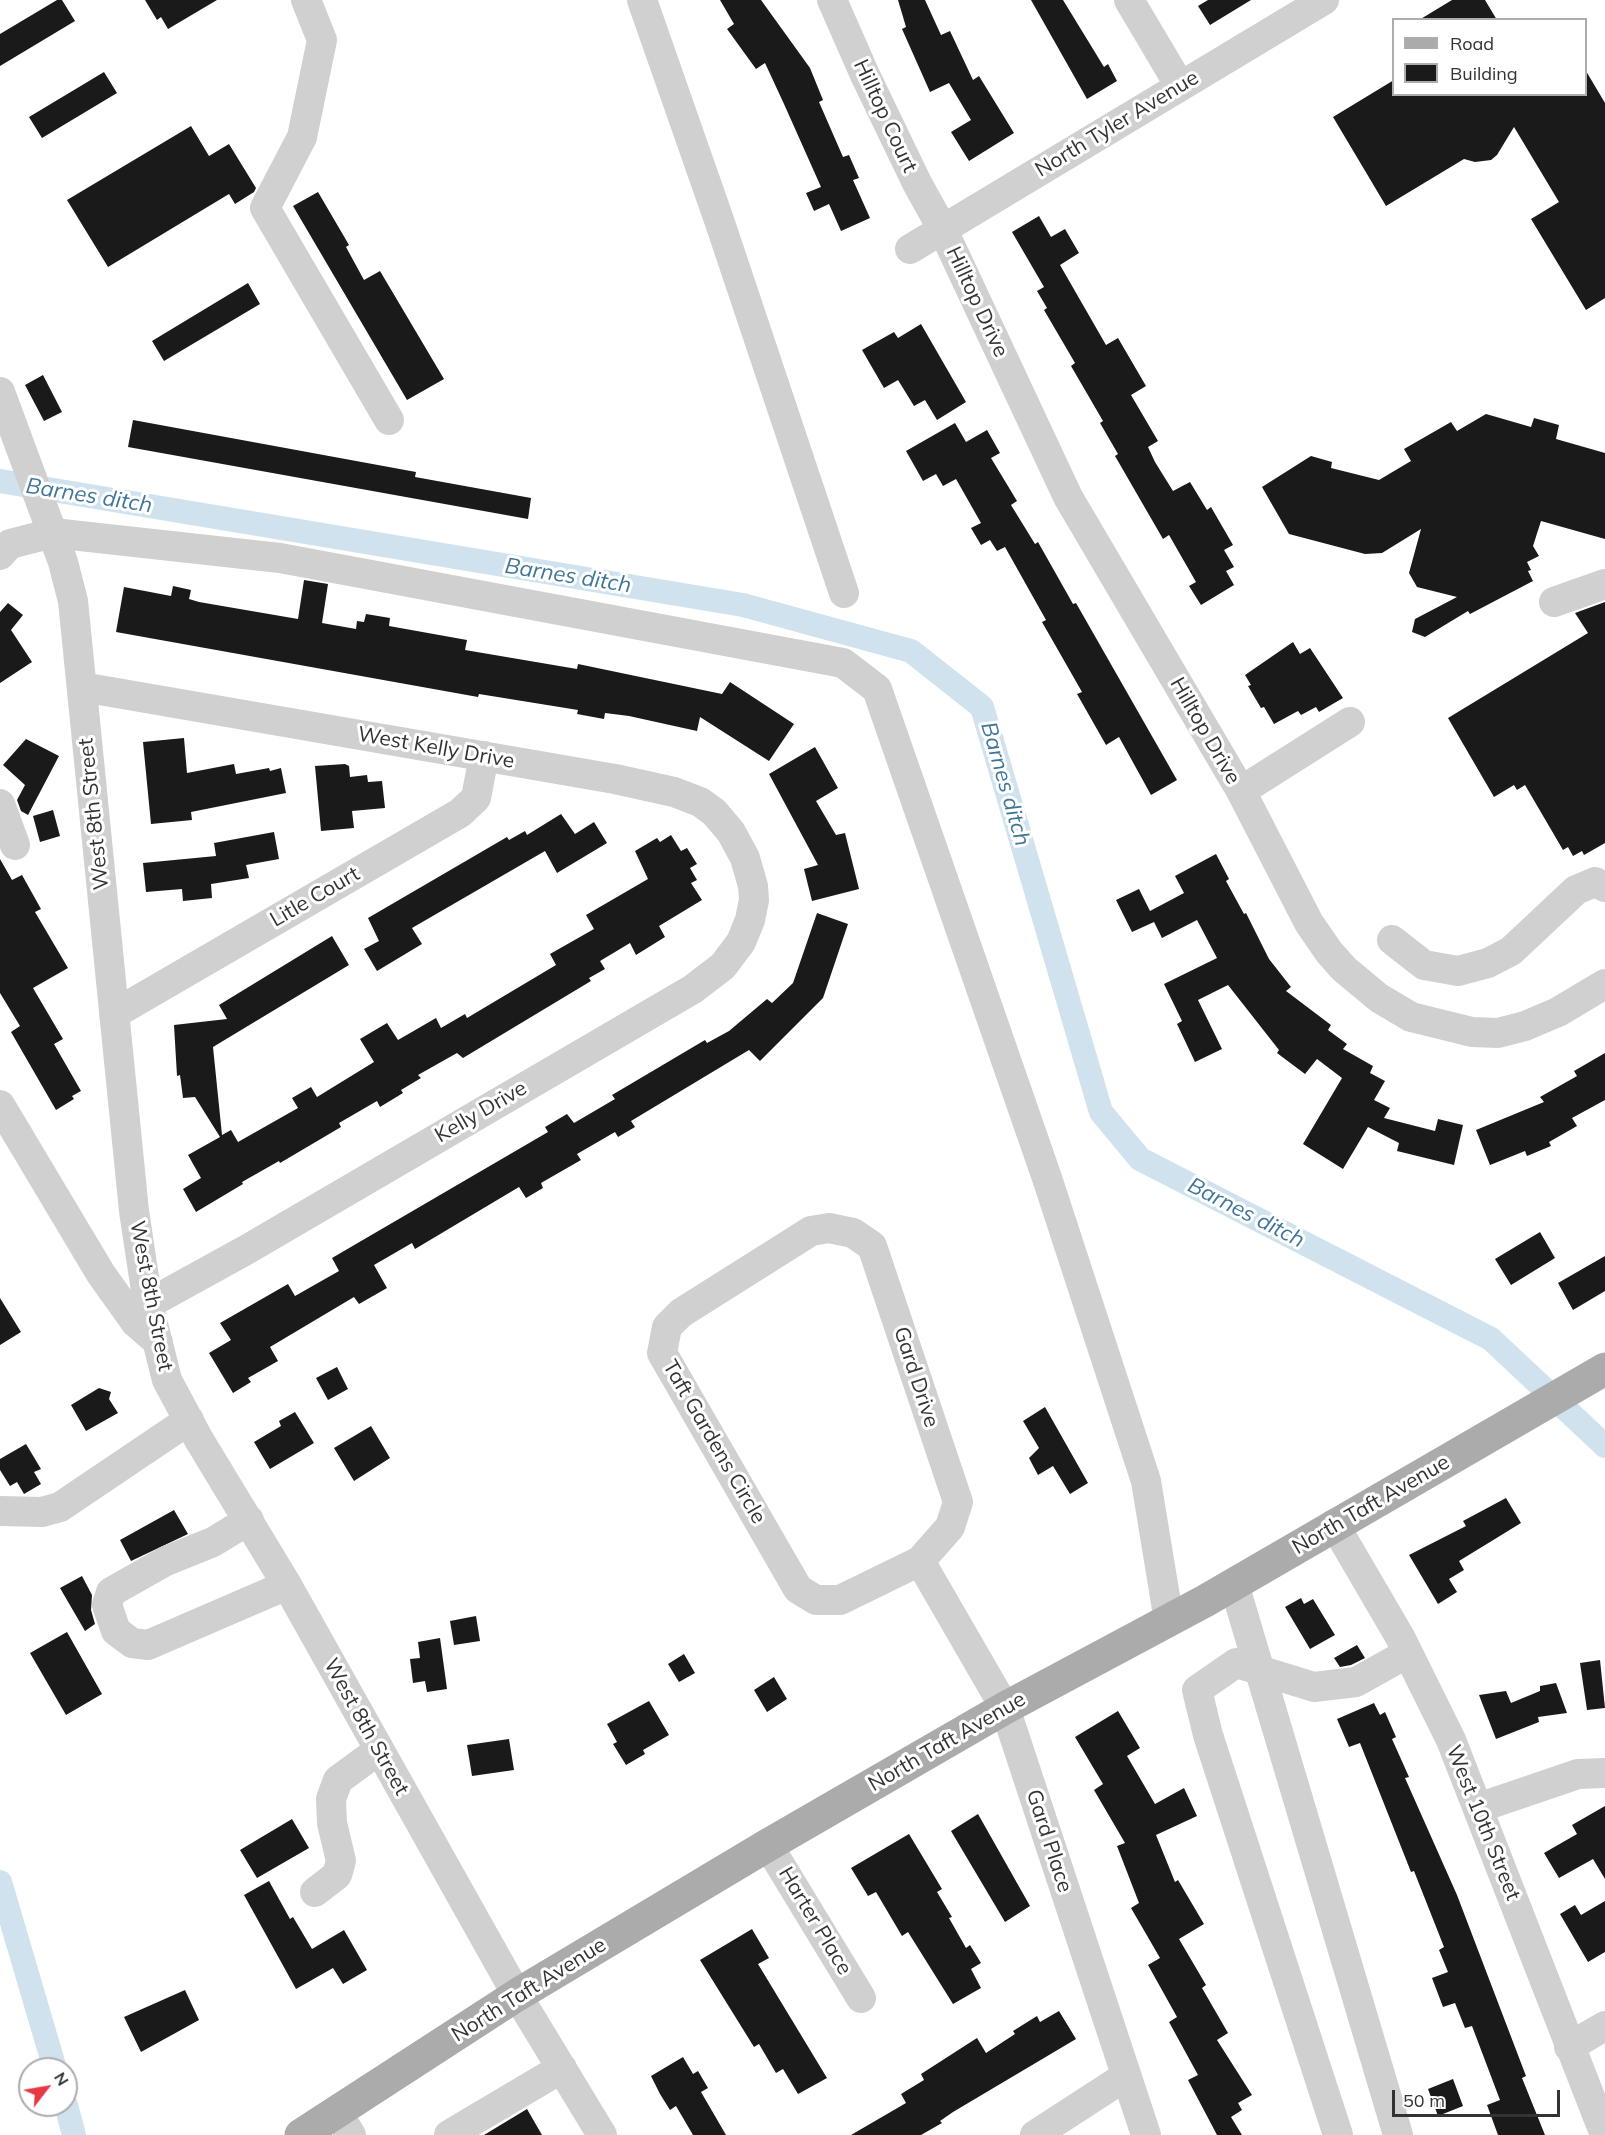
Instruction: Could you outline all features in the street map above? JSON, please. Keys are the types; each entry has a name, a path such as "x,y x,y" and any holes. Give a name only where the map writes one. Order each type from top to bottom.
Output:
{"main road":[{"name":"North Taft Avenue","path":"301,2135 344,2123 517,1995 768,1845 1005,1708 1169,1621 1334,1524 1532,1414 1605,1369"}],"street":[{"path":"306,0 322,40 302,137 265,208 389,420"},
{"path":"642,0 719,220 844,593"},
{"name":"Hilltop Court","path":"832,0 912,172 943,230"},
{"path":"1129,0 1180,86"},
{"name":"North Tyler Avenue","path":"910,249 1324,0"},
{"name":"Hilltop Drive","path":"943,230 1068,497 1240,791 1309,923 1329,952 1344,969 1379,998 1411,1017 1473,1032 1498,1033 1525,1026 1558,1012 1605,984"},
{"name":"West 8th Street","path":"0,392 51,529 73,601 134,1211 148,1304 167,1380 287,1585 517,1995 602,2135"},
{"path":"0,555 10,544 51,529 280,558 843,663 877,689 1047,1178 1146,1481 1169,1621"},
{"path":"1554,602 1605,584"},
{"name":"West Kelly Drive","path":"82,687 615,779 687,796 714,812 731,832 750,873"},
{"path":"1240,791 1350,722"},
{"name":"Litle Court","path":"114,1014 460,813 476,798 484,756"},
{"path":"0,804 15,845"},
{"name":"Kelly Drive","path":"148,1304 246,1250 693,988 723,966 741,942 754,900 750,873"},
{"path":"1392,940 1424,964 1458,971 1478,966 1511,951 1576,890 1595,882 1605,887"},
{"path":"0,1105 101,1274 136,1323 158,1342"},
{"name":"Gard Drive","path":"811,1231 829,1228 853,1233 872,1246 958,1502 950,1527 920,1561"},
{"name":"Taft Gardens Circle","path":"811,1231 681,1313 667,1327 662,1353 798,1589 816,1600 840,1600 920,1561"},
{"path":"0,1511 42,1512 60,1507 189,1420"},
{"path":"249,1520 213,1542 166,1561 111,1592 107,1605 116,1631 132,1643 148,1646 287,1585"},
{"name":"West 10th Street","path":"1334,1524 1408,1653 1451,1740 1605,2135"},
{"name":"Gard Place","path":"920,1561 1005,1708 1146,2135"},
{"path":"1234,1584 1398,2135"},
{"path":"1338,2135 1208,1735 1197,1690 1236,1663 1262,1673 1314,1687 1356,1682 1408,1653"},
{"path":"315,1892 337,1875 341,1862 332,1823 331,1799 338,1780 379,1750"},
{"path":"1478,1808 1578,1774 1605,1773"},
{"name":"Harter Place","path":"768,1845 861,1998"},
{"path":"1569,2047 1605,2025"},
{"path":"449,2135 562,2068"},
{"path":"1035,2135 1126,2076"}],"building":[{"path":"57,0 62,0 75,21 0,66 0,34"},
{"path":"145,0 217,0 168,29 161,17 157,20"},
{"path":"720,0 761,0 810,68 823,100 819,102 843,157 849,155 859,178 853,180 870,218 841,231 829,204 814,211 806,193 821,187 765,63 756,69 727,29 734,24"},
{"path":"898,0 925,0 941,35 950,31 973,80 979,76 1014,133 969,161 951,132 971,120 949,83 930,92 902,29 906,27"},
{"path":"1031,0 1063,0 1104,67 1108,64 1117,81 1087,99"},
{"path":"1208,0 1251,0 1210,25 1198,6"},
{"path":"1452,0 1485,0 1496,18 1422,18"},
{"path":"104,72 117,93 42,138 29,117"},
{"path":"1587,73 1605,103 1605,298 1586,310 1531,219 1559,202 1514,127 1497,155 1491,160 1475,162 1464,159 1386,206 1333,117 1392,81 1392,96 1587,96"},
{"path":"191,126 209,156 229,144 256,188 254,192 235,204 229,194 108,267 67,200"},
{"path":"318,192 349,245 346,247 364,280 380,271 444,379 407,400 293,206"},
{"path":"1039,216 1051,237 1065,229 1079,253 1060,265 1106,345 1118,338 1146,386 1131,395 1158,441 1148,447 1155,462 1173,491 1190,482 1207,510 1211,507 1233,545 1224,550 1234,567 1226,571 1234,585 1201,605 1189,586 1196,582 1169,535 1163,539 1115,456 1118,454 1100,423 1103,421 1071,366 1075,363 1044,310 1047,308 1037,291 1044,287 1012,232"},
{"path":"248,283 260,304 164,361 152,341"},
{"path":"921,324 966,402 937,420 925,400 914,406 898,380 884,388 862,350 894,332 898,338"},
{"path":"43,375 62,412 44,421 25,385"},
{"path":"1486,414 1531,427 1534,418 1559,425 1556,439 1605,453 1605,539 1541,521 1533,546 1539,556 1527,562 1533,581 1470,614 1468,611 1425,637 1412,632 1415,619 1457,597 1417,587 1409,573 1421,529 1382,553 1365,554 1289,534 1262,487 1311,456 1332,462 1331,468 1379,480 1411,461 1404,449 1451,422 1457,431"},
{"path":"133,420 416,472 415,477 531,498 528,519 128,447"},
{"path":"955,423 966,442 987,430 1000,453 991,458 1017,501 1011,505 1035,544 1038,542 1073,604 1076,603 1177,780 1151,795 1119,737 1106,745 1077,694 1082,692 1042,622 1046,620 1005,547 997,551 990,540 981,545 971,528 981,523 956,479 943,486 936,474 923,481 906,451"},
{"path":"304,580 328,584 322,623 356,629 357,621 364,622 366,614 390,618 389,626 467,640 465,650 577,669 578,664 722,694 730,682 794,724 769,761 700,717 697,731 629,716 605,713 604,719 577,714 578,710 479,694 478,697 116,632 124,587 171,596 173,586 191,590 189,599 199,602 298,619"},
{"path":"1605,602 1605,843 1584,855 1582,851 1573,856 1568,847 1563,850 1525,785 1517,790 1514,785 1494,797 1448,718 1588,633 1575,613"},
{"path":"8,603 23,615 11,630 32,662 0,683 0,612"},
{"path":"1293,642 1300,654 1310,648 1343,698 1319,712 1316,707 1301,715 1298,711 1274,724 1264,707 1261,708 1248,686 1251,685 1245,675"},
{"path":"184,738 187,773 234,764 236,774 281,768 286,793 191,812 192,820 151,824 143,742"},
{"path":"26,739 59,756 28,815 21,811 17,800 25,785 3,765"},
{"path":"815,747 838,788 816,801 836,835 845,833 859,889 812,901 804,869 818,865 769,774"},
{"path":"345,764 349,766 350,777 367,775 368,782 382,781 385,808 352,811 354,828 321,831 315,766"},
{"path":"53,810 60,836 40,842 33,816"},
{"path":"561,814 575,834 594,822 607,843 557,873 545,851 412,928 422,944 377,971 364,949 379,941 368,918 507,837 509,840 525,831 527,835"},
{"path":"274,832 279,859 246,865 249,878 211,884 212,898 183,901 182,889 146,892 143,863 216,856 214,843"},
{"path":"671,835 681,851 687,848 697,864 690,868 697,880 691,883 702,900 659,926 665,937 636,955 630,943 600,961 605,969 589,978 591,981 463,1058 457,1053 418,1075 421,1078 401,1090 403,1093 380,1107 377,1101 339,1123 341,1127 280,1163 279,1161 242,1182 243,1184 196,1212 183,1189 201,1178 188,1155 220,1137 195,1097 183,1098 180,1075 177,1076 174,1025 227,1019 219,1005 332,936 349,965 213,1047 222,1135 231,1130 238,1142 298,1108 292,1098 311,1087 317,1097 374,1062 360,1039 387,1023 398,1040 436,1018 441,1028 465,1014 467,1018 556,965 550,954 594,929 586,915 648,879 635,851 657,838 660,842"},
{"path":"1216,854 1229,879 1226,881 1244,914 1246,913 1269,959 1291,987 1286,991 1331,1025 1328,1030 1347,1044 1343,1049 1373,1066 1370,1073 1385,1081 1374,1100 1390,1108 1384,1118 1435,1131 1438,1119 1463,1125 1454,1165 1397,1151 1399,1143 1368,1127 1343,1169 1303,1144 1342,1078 1317,1059 1305,1074 1277,1053 1279,1050 1228,985 1198,1000 1222,1049 1195,1062 1177,1024 1182,1021 1164,984 1217,958 1197,920 1162,938 1154,922 1132,932 1116,900 1139,889 1150,911 1184,893 1175,876"},
{"path":"0,859 12,880 22,875 41,909 35,912 68,968 33,988 63,1039 54,1044 81,1091 72,1096 74,1099 56,1110 11,1032 20,1026 0,993"},
{"path":"817,913 848,924 823,998 760,1061 749,1050 631,1121 635,1127 618,1137 615,1132 577,1154 581,1160 541,1183 543,1188 526,1198 519,1187 415,1249 412,1243 374,1265 387,1288 359,1304 354,1297 270,1347 278,1361 248,1378 251,1382 233,1393 209,1353 231,1340 220,1323 288,1284 295,1296 339,1271 332,1258 548,1132 545,1127 567,1114 574,1123 615,1099 612,1095 705,1040 707,1043 729,1031 767,999 772,1003 793,983"},
{"path":"1605,1053 1605,1100 1572,1118 1577,1126 1549,1142 1551,1146 1527,1156 1525,1151 1490,1165 1476,1130 1544,1102 1540,1097 1577,1076 1574,1071"},
{"path":"1540,1232 1555,1258 1511,1285 1495,1259"},
{"path":"1605,1256 1605,1291 1573,1310 1558,1283"},
{"path":"0,1298 21,1332 0,1345"},
{"path":"337,1367 348,1389 328,1400 316,1378"},
{"path":"99,1388 111,1392 109,1399 118,1413 86,1431 71,1405"},
{"path":"1045,1407 1088,1483 1070,1494 1053,1466 1038,1475 1029,1458 1039,1448 1023,1421"},
{"path":"295,1412 314,1443 270,1469 254,1442 281,1426 279,1421"},
{"path":"371,1426 390,1458 354,1481 334,1448"},
{"path":"26,1444 41,1469 34,1472 41,1484 24,1494 17,1482 10,1486 0,1470 0,1459"},
{"path":"1506,1498 1521,1523 1459,1561 1464,1570 1449,1579 1457,1592 1438,1604 1409,1555 1466,1526 1463,1521"},
{"path":"174,1510 188,1534 131,1561 120,1540"},
{"path":"82,1576 92,1595 91,1610 95,1624 85,1631 60,1588"},
{"path":"1301,1598 1304,1604 1313,1599 1335,1635 1310,1649 1285,1607"},
{"path":"476,1616 480,1641 454,1645 450,1621"},
{"path":"67,1632 102,1694 66,1715 30,1653"},
{"path":"440,1638 447,1689 427,1692 425,1681 413,1683 410,1659 420,1658 418,1642"},
{"path":"1357,1645 1365,1658 1351,1665 1340,1667 1334,1658"},
{"path":"684,1654 695,1673 679,1682 668,1664"},
{"path":"1600,1660 1605,1708 1587,1710 1580,1663"},
{"path":"774,1677 787,1699 767,1712 754,1690"},
{"path":"1556,1683 1567,1713 1538,1717 1539,1722 1496,1739 1479,1695 1506,1691 1511,1703 1540,1691 1540,1686"},
{"path":"649,1701 669,1735 643,1750 645,1754 626,1765 613,1744 617,1742 607,1724"},
{"path":"1374,1703 1380,1715 1385,1712 1396,1737 1392,1739 1409,1777 1405,1778 1457,1895 1526,2076 1522,2078 1545,2135 1498,2135 1487,2105 1500,2100 1472,2026 1465,2028 1455,2003 1443,2007 1432,1978 1448,1972 1439,1950 1444,1947 1414,1871 1411,1872 1360,1743 1349,1747 1337,1719"},
{"path":"1118,1711 1140,1748 1127,1756 1155,1804 1184,1788 1197,1816 1156,1835 1175,1882 1178,1880 1204,1924 1179,1939 1206,1985 1202,1988 1228,2033 1217,2040 1252,2095 1238,2103 1242,2110 1231,2117 1242,2135 1217,2135 1188,2080 1198,2075 1169,2022 1177,2017 1148,1965 1160,1958 1131,1908 1139,1903 1117,1846 1125,1843 1094,1790 1103,1784 1075,1737"},
{"path":"509,1739 514,1770 472,1776 467,1745"},
{"path":"1605,1806 1605,1879 1593,1859 1559,1878 1544,1853 1577,1834 1572,1825"},
{"path":"978,1814 1030,1906 1005,1922 951,1831"},
{"path":"292,1819 309,1848 257,1878 240,1850"},
{"path":"909,1834 942,1889 937,1892 952,1917 949,1918 966,1948 970,1945 981,1963 971,1969 981,1988 953,2004 908,1932 902,1936 876,1892 868,1896 851,1868"},
{"path":"269,1881 290,1919 293,1917 312,1949 344,1930 367,1970 343,1984 333,1968 296,1989 244,1895"},
{"path":"1605,1901 1605,1952 1588,1962 1560,1914 1575,1905 1581,1915"},
{"path":"752,1929 769,1958 758,1964 827,2078 798,2094 783,2069 776,2073 759,2044 754,2047 700,1960"},
{"path":"185,1990 199,2020 141,2052 124,2017"},
{"path":"1059,2011 1076,2039 953,2112 940,2121 942,2123 921,2135 851,2135 906,2103 901,2094 924,2080 921,2074 977,2038 986,2053 1015,2034 1013,2031 1037,2016 1040,2022"},
{"path":"683,2057 693,2074 698,2071 708,2088 701,2092 726,2135 693,2135 676,2106 670,2110 660,2094 651,2076"},
{"path":"1453,2079 1463,2106 1438,2116 1428,2089"},
{"path":"527,2109 542,2135 484,2135"}],"waterway":[{"name":"Barnes ditch","path":"0,481 743,605 911,651 982,707 1101,1112 1140,1159 1491,1339 1605,1446"},
{"path":"0,1882 51,2057"},
{"path":"69,2117 74,2135"}]}
